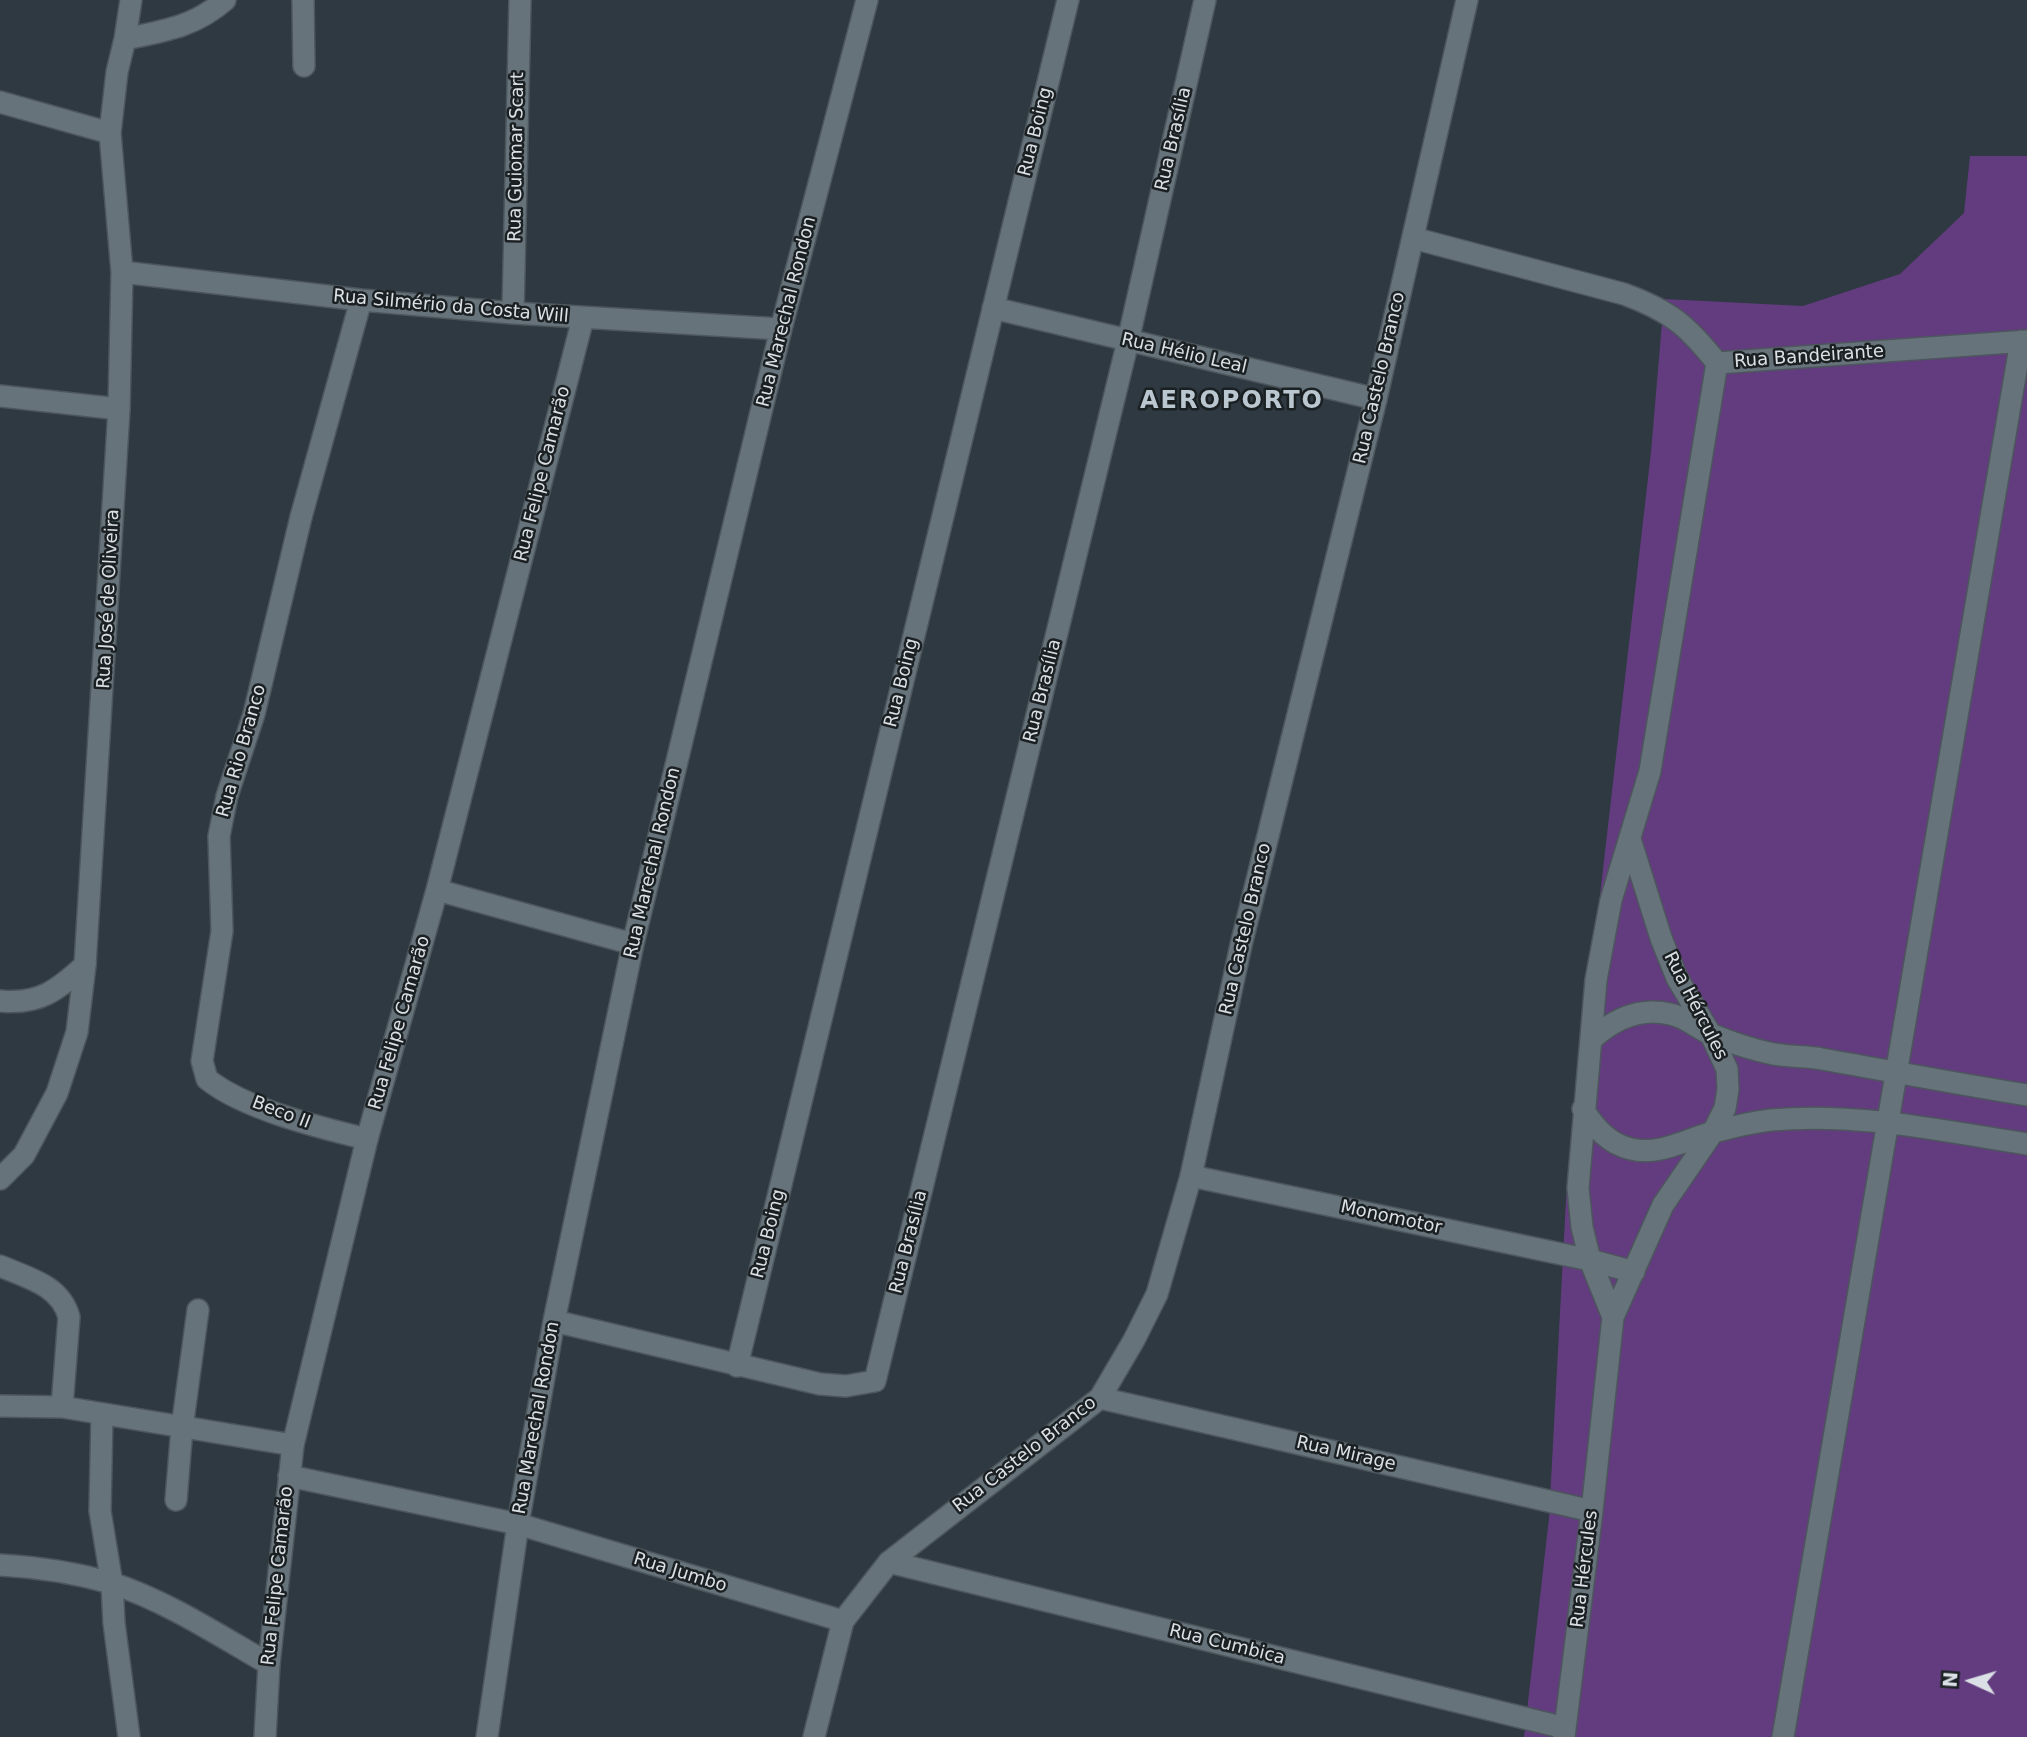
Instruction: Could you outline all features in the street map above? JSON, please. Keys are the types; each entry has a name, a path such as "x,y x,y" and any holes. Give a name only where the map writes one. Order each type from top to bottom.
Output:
{"street":[{"name":"Rua José de Oliveira","path":"0,1179 24,1155 57,1093 76,1032 85,965 99,774 119,409 122,272 110,133 117,72 131,0"},
{"path":"125,39 185,26 210,13 225,0"},
{"path":"303,0 303,66"},
{"name":"Rua Guiomar Scart","path":"513,313 520,0"},
{"name":"Rua Marechal Rondon","path":"487,1737 518,1524 554,1321 633,944 782,329 866,0"},
{"name":"Rua Boing","path":"737,1366 1068,0"},
{"name":"Rua Brasília","path":"737,1366 820,1384 846,1386 875,1381 1128,341 1205,0"},
{"name":"Rua Castelo Branco","path":"814,1737 843,1621 889,1562 1100,1398 1157,1294 1191,1176 1241,945 1376,399 1467,0"},
{"path":"0,102 110,133"},
{"name":"Rua Bandeirante","path":"1413,238 1624,294 1645,302 1672,315 1717,363 2024,341"},
{"name":"Rua Silmério da Costa Will","path":"122,272 360,300 583,318 782,329"},
{"name":"Rua Rio Branco","path":"205,1072 202,1050 222,930 219,836 228,796 257,702 301,517 360,300"},
{"name":"Rua Hélio Leal","path":"993,308 1376,399"},
{"name":"Rua Felipe Camarão","path":"265,1737 269,1664 293,1445 367,1139 437,890 583,318"},
{"path":"1783,1737 2024,341"},
{"name":"Rua Hércules","path":"1613,1317 1590,1260 1582,1227 1578,1188 1596,980 1611,900 1650,771 1717,363"},
{"path":"0,396 119,409"},
{"name":"Rua Hércules","path":"1564,1732 1613,1317 1663,1205 1713,1132 1725,1108 1728,1089 1727,1069 1711,1035 1677,978 1661,939 1630,839"},
{"path":"437,890 633,944"},
{"path":"0,1001 11,1002 50,994 85,965"},
{"path":"1592,1039 1606,1026 1623,1017 1641,1013 1670,1014 1711,1035 1770,1053 1819,1058 2027,1095"},
{"name":"Beco II","path":"205,1072 207,1079 214,1084 251,1102 311,1126 367,1139"},
{"path":"1583,1109 1594,1127 1610,1141 1630,1149 1651,1151 1713,1132 1769,1121 1812,1119 1889,1123 2027,1144"},
{"name":"Monomotor","path":"1191,1176 1590,1260 1634,1272"},
{"path":"0,1266 50,1288 66,1305 69,1317 62,1407"},
{"path":"176,1500 182,1428 198,1310"},
{"path":"554,1321 737,1366"},
{"name":"Rua Mirage","path":"1100,1398 1592,1511"},
{"path":"0,1406 62,1407 293,1445"},
{"path":"102,1414 100,1511 112,1584 114,1622 129,1737"},
{"name":"Rua Jumbo","path":"289,1476 518,1524 843,1621"},
{"name":"Rua Cumbica","path":"889,1562 1564,1732"},
{"path":"0,1565 57,1572 112,1584 178,1612 269,1664"}],"shaded area":[{"path":"1970,156 2027,156 2027,1737 1524,1737 1549,1518 1567,1182 1651,452 1664,299 1803,306 1900,274 1964,213"}],"district":[{"name":"AEROPORTO","path":"1232,402"}]}
